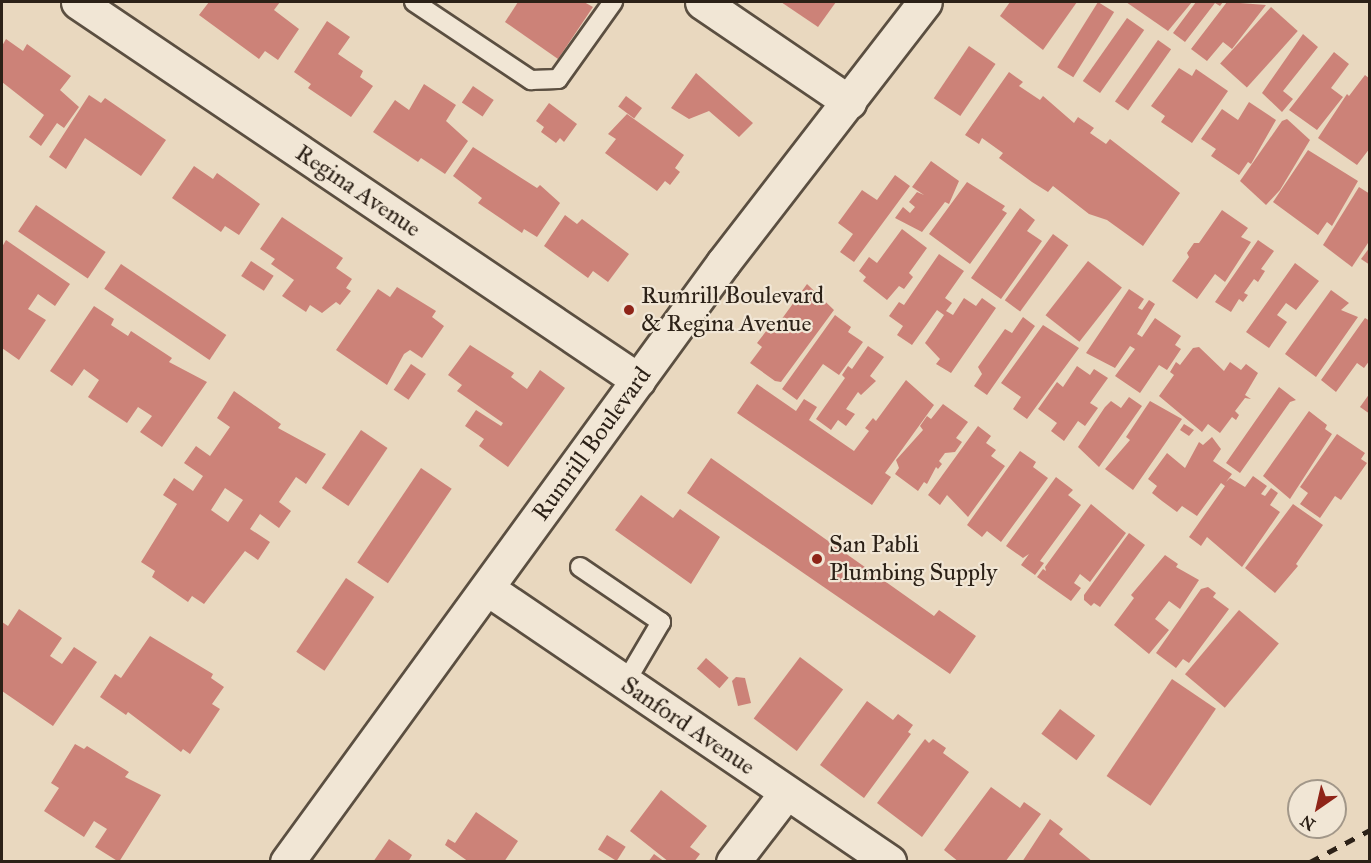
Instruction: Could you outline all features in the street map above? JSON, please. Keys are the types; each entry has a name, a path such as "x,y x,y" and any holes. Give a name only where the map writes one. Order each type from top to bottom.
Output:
{"street":[{"name":"Regina Avenue","path":"78,2 638,380"},
{"path":"702,2 849,102"},
{"name":"Rumrill Boulevard","path":"287,861 488,589 723,263 925,2"},
{"name":"Sanford Avenue","path":"488,589 889,861"},
{"path":"733,861 786,793"}],"lane":[{"path":"414,2 531,80 558,79 613,2"},
{"path":"580,567 661,622 625,683"}],"building":[{"path":"209,2 280,2 274,10 299,29 278,60 265,51 259,59 199,15"},
{"path":"518,2 584,2 593,7 558,59 505,22"},
{"path":"781,2 836,2 818,27"},
{"path":"1010,2 1077,2 1043,50 1000,16"},
{"path":"1098,2 1114,12 1073,77 1057,67"},
{"path":"1126,2 1192,2 1168,31"},
{"path":"1196,2 1223,2 1220,6 1215,3 1185,42 1173,33"},
{"path":"1227,2 1266,5 1232,49 1223,42 1207,61 1191,49"},
{"path":"1271,7 1298,31 1247,88 1220,63"},
{"path":"1127,18 1144,30 1100,93 1083,81"},
{"path":"327,21 350,37 338,54 363,71 360,77 373,86 351,117 308,88 311,84 294,72"},
{"path":"1303,34 1318,47 1283,91 1293,99 1282,112 1262,93"},
{"path":"6,39 23,51 27,44 71,76 60,90 79,107 64,128 57,123 41,146 29,137 44,115 2,82 2,46"},
{"path":"1158,40 1171,49 1128,111 1115,101"},
{"path":"969,46 996,64 960,116 934,98"},
{"path":"1334,52 1349,64 1331,88 1343,97 1317,130 1289,110"},
{"path":"1179,68 1192,76 1196,69 1228,91 1192,143 1161,122 1165,116 1151,106"},
{"path":"1009,72 1023,82 1019,86 1040,100 1043,96 1074,123 1078,117 1094,128 1090,133 1106,144 1110,139 1180,193 1143,246 1107,220 1089,214 1053,186 1048,192 1032,182 999,158 1003,153 982,138 979,144 965,135"},
{"path":"696,73 753,123 739,137 709,111 689,119 671,108"},
{"path":"1365,75 1370,79 1370,148 1357,165 1318,138 1347,94 1349,96"},
{"path":"424,84 456,105 446,121 468,141 445,174 421,158 418,162 373,132 395,100 409,110"},
{"path":"473,86 494,100 483,117 462,103"},
{"path":"89,95 101,103 105,98 166,140 141,176 85,138 66,169 49,157"},
{"path":"626,96 642,108 634,118 618,106"},
{"path":"1249,102 1276,120 1251,164 1248,162 1239,175 1211,156 1216,149 1201,139 1222,109 1238,120"},
{"path":"549,103 577,124 564,142 560,138 556,143 541,132 544,127 536,121"},
{"path":"627,114 684,155 675,168 680,172 670,185 665,181 657,191 605,153 616,139 608,134"},
{"path":"1287,119 1310,140 1280,190 1266,205 1240,181 1282,121"},
{"path":"473,147 537,188 540,185 560,203 537,237 524,229 522,233 478,203 482,198 453,176"},
{"path":"1308,150 1358,181 1332,226 1327,222 1318,235 1273,202"},
{"path":"931,161 959,181 949,204 945,202 922,232 895,218 903,207 910,213 915,207 909,202 917,192 924,195 912,187"},
{"path":"194,166 213,179 217,173 260,204 239,235 225,226 221,232 172,198"},
{"path":"895,175 910,186 854,262 840,252 853,234 838,223 862,190 877,200"},
{"path":"967,182 1005,206 1002,210 1007,213 970,264 929,234"},
{"path":"1359,187 1370,194 1370,240 1352,267 1323,245"},
{"path":"36,205 106,252 88,279 18,232"},
{"path":"1020,208 1035,220 1027,231 1042,241 1001,299 971,278"},
{"path":"1222,210 1248,228 1241,237 1251,242 1225,282 1215,274 1197,299 1172,281 1189,257 1187,253 1194,243 1199,243"},
{"path":"565,215 577,224 582,219 629,254 608,282 593,271 588,278 544,246"},
{"path":"282,217 343,258 336,268 352,279 346,288 351,291 340,305 336,302 322,313 310,305 306,312 282,296 294,280 271,264 275,259 260,249"},
{"path":"902,229 927,248 909,273 913,277 904,289 899,286 887,300 863,281 866,277 859,271 869,257 877,263"},
{"path":"1053,234 1068,245 1020,312 1005,300"},
{"path":"6,240 70,284 55,306 38,294 28,309 46,320 19,360 2,348 2,247"},
{"path":"1258,240 1274,251 1261,269 1265,271 1258,282 1254,279 1244,293 1248,295 1243,302 1239,299 1231,312 1215,302"},
{"path":"1370,247 1370,265 1361,259"},
{"path":"939,254 964,271 945,298 952,303 946,311 953,315 964,298 976,306 982,298 996,308 951,373 936,364 940,359 925,343 944,315 937,310 912,345 897,335 903,326 889,316 899,302 904,305"},
{"path":"251,261 274,276 264,291 241,276"},
{"path":"1088,261 1122,287 1079,342 1046,315"},
{"path":"1295,263 1319,281 1296,310 1286,303 1277,315 1287,322 1269,348 1246,332"},
{"path":"121,264 226,335 210,360 104,289"},
{"path":"807,284 834,310 781,382 775,381 750,363 762,347 757,343 767,330 771,334"},
{"path":"397,287 436,311 432,317 444,326 422,358 410,350 404,354 387,385 336,350 378,289 390,297"},
{"path":"1129,289 1144,299 1138,308 1142,310 1149,300 1155,304 1137,334 1142,337 1155,318 1181,336 1175,345 1181,349 1167,370 1159,365 1140,393 1115,376 1135,349 1130,346 1115,368 1086,353"},
{"path":"1331,290 1349,303 1341,310 1358,317 1316,377 1285,354"},
{"path":"94,306 114,319 111,325 128,336 131,331 172,358 169,362 207,382 162,447 140,432 152,416 138,407 127,423 88,397 99,380 84,369 72,386 50,371"},
{"path":"835,315 851,327 848,332 863,342 839,375 823,364 797,400 782,389"},
{"path":"1023,317 1035,326 987,395 974,386 982,374 978,367 1005,329 1012,333"},
{"path":"1365,318 1370,321 1370,360 1364,368 1357,363 1336,392 1321,380"},
{"path":"1043,325 1079,348 1027,419 1013,409 1021,397 1001,383"},
{"path":"470,345 514,373 511,377 527,389 540,370 565,388 508,467 479,446 484,439 465,426 476,410 501,426 503,423 457,391 462,385 448,375"},
{"path":"868,346 884,357 870,376 876,381 861,395 858,392 846,409 855,414 846,426 838,420 831,430 816,419 845,378 842,375 848,366 852,369"},
{"path":"1199,347 1224,371 1230,362 1241,370 1246,364 1258,373 1245,395 1251,399 1245,398 1235,411 1239,415 1236,420 1232,417 1220,433 1208,424 1202,432 1159,396 1174,375 1170,372 1176,362 1180,365 1193,348"},
{"path":"411,364 426,374 409,400 394,390"},
{"path":"1077,366 1090,375 1094,369 1108,378 1090,403 1098,408 1085,426 1078,421 1064,441 1051,431 1057,423 1038,409 1057,382 1063,387"},
{"path":"906,380 934,405 885,473 891,477 872,505 737,413 757,384 796,411 804,399 817,407 809,420 854,451 869,431 865,428 873,418 876,421"},
{"path":"1279,387 1296,400 1290,402 1240,473 1226,463"},
{"path":"234,391 281,424 278,428 326,454 306,484 296,477 279,502 291,511 279,528 260,514 250,529 270,542 258,560 245,551 204,604 192,596 188,602 152,577 155,571 141,562 177,504 163,495 174,478 193,491 203,476 184,463 196,446 210,456 230,427 217,418","holes":["225,488 243,500 228,522 211,510"]},
{"path":"1370,393 1370,414 1360,407"},
{"path":"1129,397 1142,406 1099,467 1078,447 1111,401 1121,408"},
{"path":"1150,401 1182,419 1133,490 1105,469 1130,440 1126,437"},
{"path":"943,404 968,422 956,438 962,442 955,452 945,453 939,461 942,464 938,469 936,467 927,484 924,482 918,491 895,474 899,468 896,460 923,430 920,426 927,416 931,419"},
{"path":"1309,411 1327,425 1325,429 1332,434 1290,499 1263,476"},
{"path":"1184,424 1194,430 1189,436 1180,430"},
{"path":"978,426 991,436 986,443 996,450 991,456 1005,466 968,517 947,495 940,505 928,495"},
{"path":"361,430 388,448 348,506 322,488"},
{"path":"1337,434 1365,453 1361,459 1367,463 1341,500 1335,496 1320,518 1300,504 1308,493 1300,487"},
{"path":"1212,437 1221,449 1213,461 1232,474 1226,482 1230,478 1245,487 1253,476 1267,486 1261,494 1265,496 1271,488 1278,493 1270,505 1280,512 1242,567 1207,537 1201,546 1189,537 1225,486 1221,483 1197,516 1182,506 1177,512 1162,501 1152,493 1157,486 1148,479 1167,453 1185,468 1199,442 1203,445"},
{"path":"1020,451 1036,462 1033,467 1048,478 1001,542 987,531 982,537 967,525"},
{"name":"San Pabli Plumbing Supply","path":"711,458 934,616 939,610 976,636 950,674 687,493"},
{"path":"421,468 452,489 388,583 357,563"},
{"path":"1056,477 1073,490 1068,495 1081,505 1040,561 1044,563 1035,575 1021,565 1029,554 1023,558 1006,546"},
{"path":"641,495 673,518 680,509 720,537 691,584 615,530"},
{"path":"1091,504 1126,533 1090,582 1080,574 1074,583 1081,588 1071,601 1037,577 1043,569 1046,571 1045,567"},
{"path":"1293,504 1323,525 1296,564 1298,566 1275,593 1245,568"},
{"path":"1129,533 1145,545 1100,607 1094,603 1091,606 1084,600 1084,595"},
{"path":"1165,555 1178,564 1176,567 1199,580 1180,609 1169,601 1155,619 1169,630 1149,654 1114,625 1134,598 1131,595"},
{"path":"346,578 374,597 324,671 296,652"},
{"path":"1208,587 1216,593 1213,597 1229,609 1189,663 1183,659 1176,668 1156,653 1201,589"},
{"path":"19,609 62,638 50,656 62,664 74,647 97,662 53,726 2,691 2,622 8,626"},
{"path":"1239,610 1279,643 1225,708 1185,674"},
{"path":"150,636 213,674 211,678 224,687 212,704 220,709 190,754 183,749 181,752 128,712 126,715 100,697 115,674 121,678"},
{"path":"800,657 843,689 797,751 754,718"},
{"path":"706,658 729,678 719,688 697,669"},
{"path":"736,677 745,678 751,703 738,706 732,681"},
{"path":"1172,679 1216,709 1151,806 1107,776"},
{"path":"867,701 893,720 898,714 913,725 908,732 911,734 864,798 820,765"},
{"path":"1060,709 1095,735 1076,760 1041,734"},
{"path":"925,739 929,743 933,739 946,748 943,753 969,772 922,837 877,803"},
{"path":"75,744 84,749 87,746 129,772 125,777 161,795 119,862 95,847 107,829 94,821 84,837 44,811 59,788 51,783"},
{"path":"991,787 1020,808 1024,802 1041,814 1005,862 959,862 944,850"},
{"path":"661,790 707,826 690,847 700,854 694,862 669,862 630,831"},
{"path":"476,812 518,841 504,862 469,862 445,845 448,839 455,843"},
{"path":"1050,819 1063,829 1059,834 1093,862 1022,862"},
{"path":"607,835 626,847 617,861 598,849"},
{"path":"389,839 412,855 408,862 373,862"},
{"path":"654,854 665,862 648,862"}],"railway":[{"path":"1310,862 1370,830"}],"place":[{"name":"Rumrill Boulevard & Regina Avenue","path":"629,310"},
{"name":"San Pabli Plumbing Supply","path":"817,559"}]}
